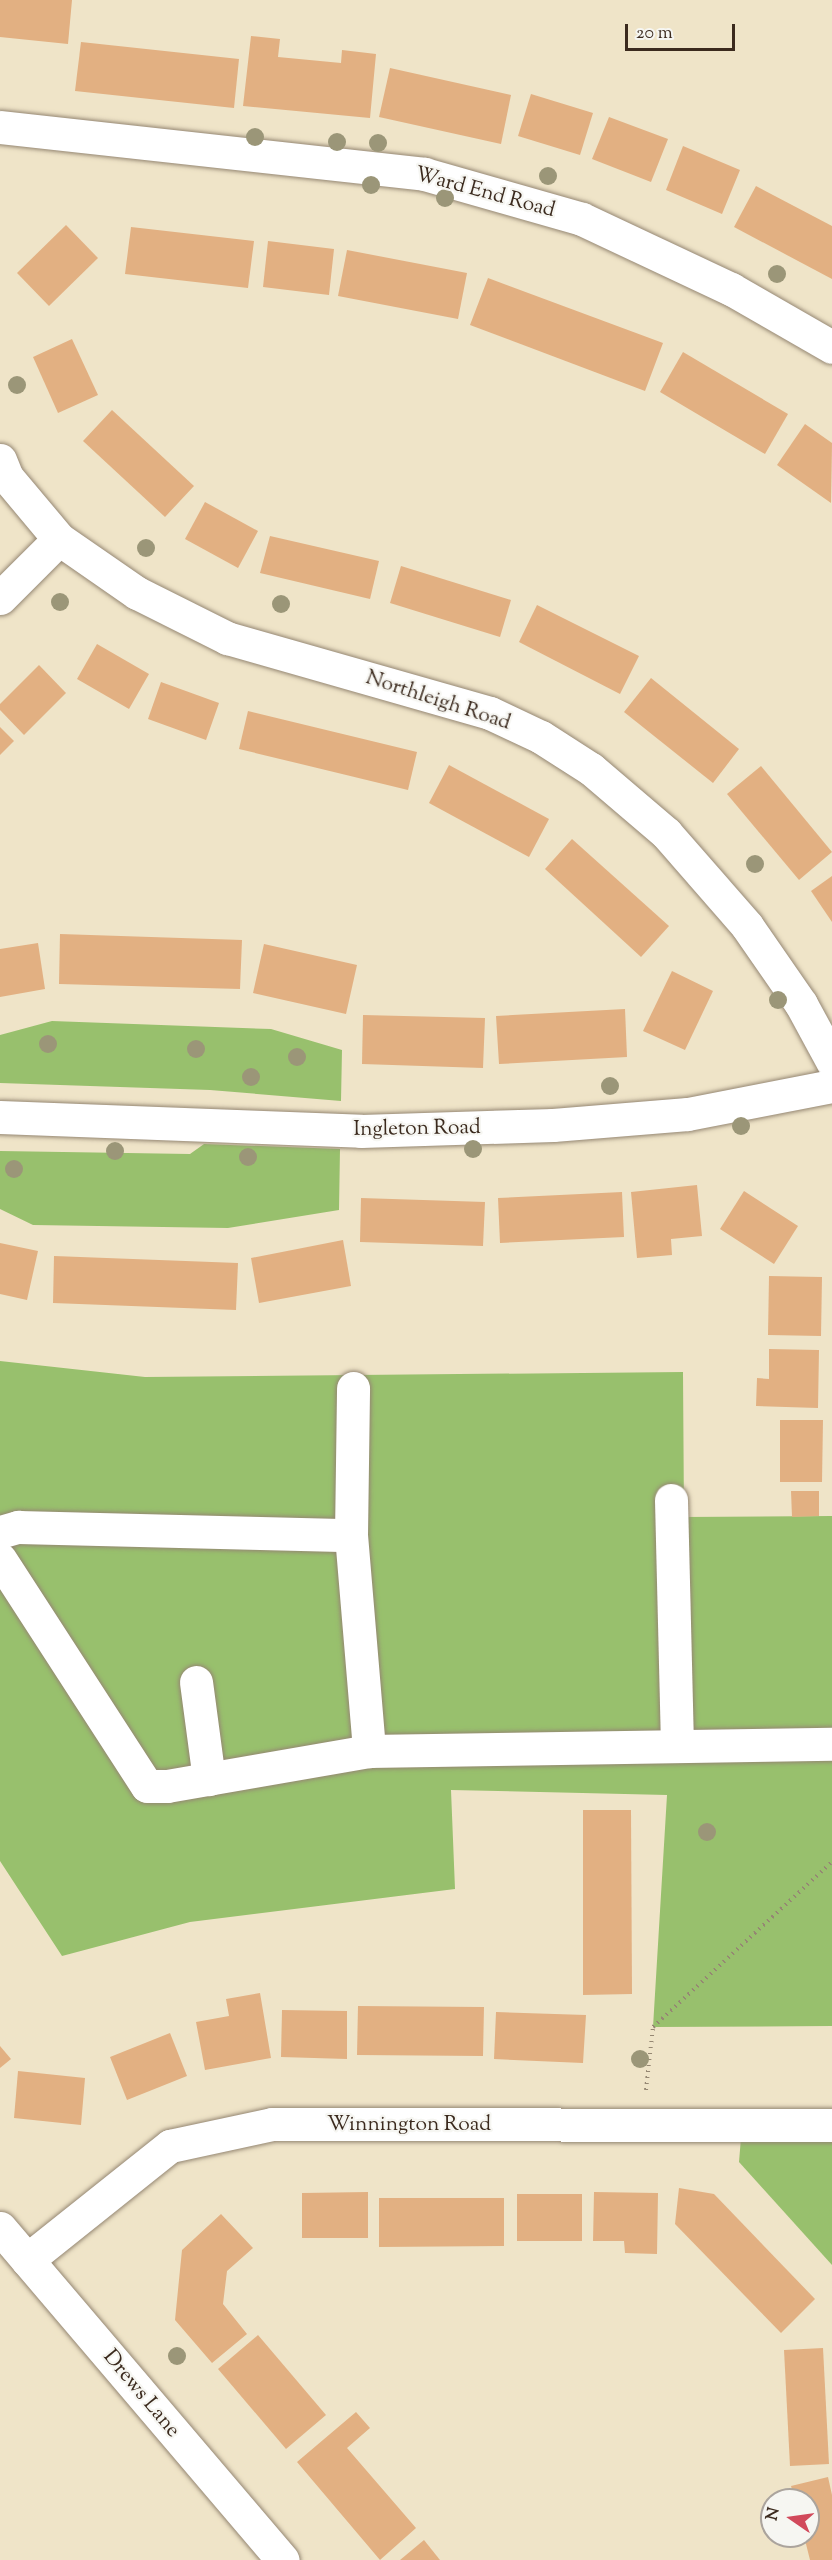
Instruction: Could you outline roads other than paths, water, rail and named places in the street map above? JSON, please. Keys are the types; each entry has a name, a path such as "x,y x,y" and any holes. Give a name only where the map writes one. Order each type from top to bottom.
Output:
{"street":[{"name":"Ward End Road","path":"0,127 424,174 582,219 731,289 832,347"},
{"name":"Northleigh Road","path":"0,460 6,477 59,539 137,593 227,638 490,713 541,737 591,769 666,833 747,926 801,1004 832,1061"},
{"path":"0,598 59,539"},
{"name":"Ingleton Road","path":"0,1117 361,1131 553,1125 688,1114 832,1086"},
{"path":"353,1388 351,1535 369,1751"},
{"path":"671,1500 677,1744"},
{"path":"0,1532 18,1527 351,1535"},
{"path":"0,1559 147,1786 209,1779 369,1751 677,1744 832,1744"},
{"path":"196,1682 209,1779"},
{"name":"Winnington Road","path":"27,2260 170,2146 272,2124 643,2127 832,2125"},
{"name":"Drews Lane","path":"0,2228 283,2560"}]}
